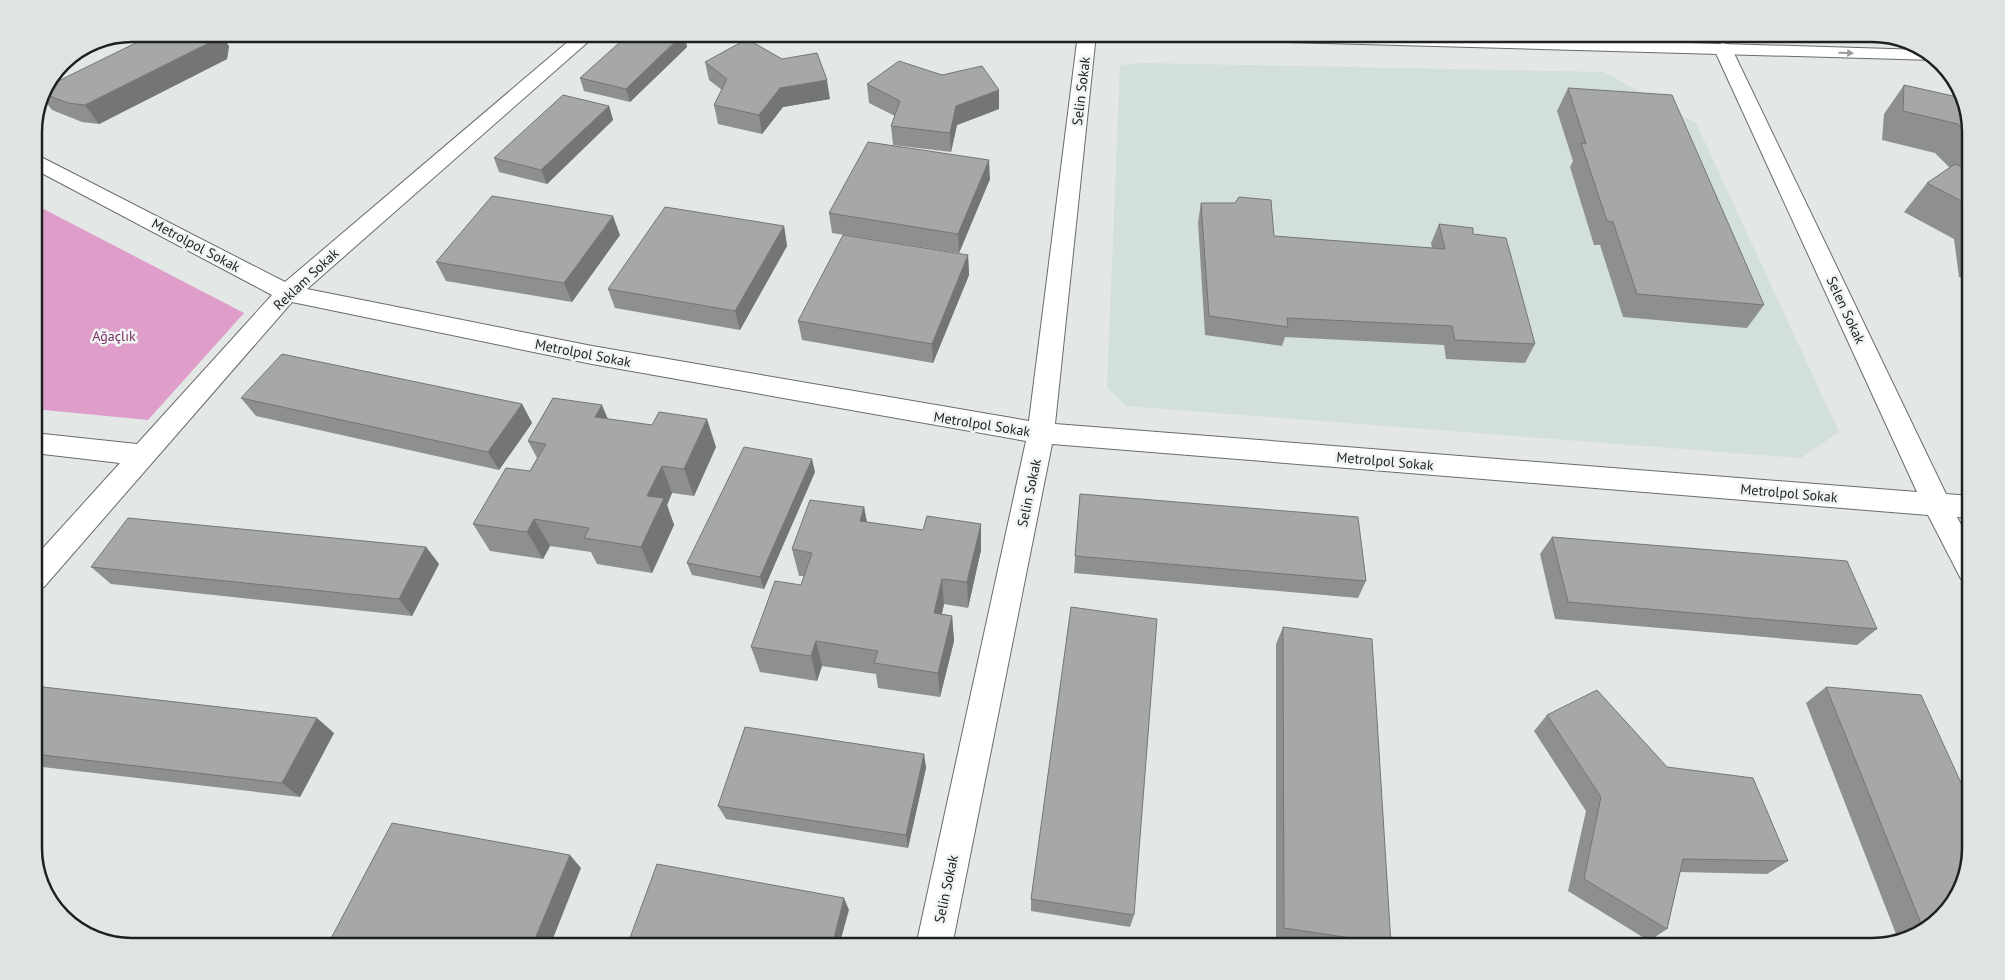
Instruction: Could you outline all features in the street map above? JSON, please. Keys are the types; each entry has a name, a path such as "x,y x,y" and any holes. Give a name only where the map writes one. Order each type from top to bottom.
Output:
{"street":[{"name":"Selin Sokak","path":"936,938 1041,433 1086,42"},
{"path":"1496,42 1919,56"},
{"name":"Reklam Sokak","path":"43,568 287,293 578,43"},
{"name":"Selen Sokak","path":"1723,49 1937,505 1962,553"},
{"name":"Metrolpol Sokak","path":"43,166 287,293 592,355 979,424 1041,433 1962,506"},
{"path":"43,444 143,455"}],"shaded area":[{"path":"1142,63 1604,72 1696,123 1839,432 1801,458 1126,406 1107,387 1120,65"}],"green space":[{"name":"Ağaçlık","path":"43,209 244,313 148,420 43,410"}],"building":[{"path":"136,43 209,43 85,105 68,103 50,96 59,81"},
{"path":"619,43 674,43 626,89 580,78"},
{"path":"740,43 753,43 782,59 817,53 827,80 780,88 759,115 714,105 727,79 705,62"},
{"path":"899,61 942,75 982,66 999,90 956,106 950,133 891,126 900,101 867,84"},
{"path":"1904,85 1955,96 1961,115 1962,128 1958,124 1903,111"},
{"path":"1568,88 1672,95 1764,305 1637,294 1613,222 1607,221 1581,143 1586,144"},
{"path":"563,95 609,106 541,170 494,158"},
{"path":"868,142 989,160 958,234 829,213"},
{"path":"1955,164 1962,167 1962,201 1927,183"},
{"path":"492,196 613,216 564,283 436,262"},
{"path":"1239,197 1271,200 1274,236 1445,249 1439,224 1473,228 1473,234 1506,238 1535,344 1455,340 1452,326 1287,318 1288,327 1209,316 1201,203 1235,203"},
{"path":"665,207 784,226 735,311 608,289"},
{"path":"843,235 968,255 932,344 798,321"},
{"path":"282,354 522,404 488,452 241,398"},
{"path":"553,398 602,405 595,417 652,425 659,412 707,419 684,469 662,466 647,496 664,498 641,547 584,538 589,528 534,519 527,532 473,524 506,468 530,471 546,444 528,441"},
{"path":"744,447 812,459 760,577 687,563"},
{"path":"1080,494 1358,517 1366,581 1075,556"},
{"path":"810,500 864,507 860,521 923,530 927,516 981,524 967,582 942,579 934,613 952,616 938,673 874,663 878,651 816,641 811,656 751,647 775,581 801,585 812,553 792,549"},
{"path":"128,518 426,547 399,599 91,567"},
{"path":"1552,537 1847,561 1877,629 1568,602"},
{"path":"1071,607 1157,619 1134,915 1031,899"},
{"path":"1283,627 1372,639 1391,938 1351,938 1284,928"},
{"path":"43,687 317,718 282,783 43,755"},
{"path":"1826,687 1921,695 1962,785 1962,860 1958,877 1940,907 1921,923"},
{"path":"1597,690 1667,767 1753,778 1788,861 1683,859 1667,929 1584,879 1601,797 1547,715"},
{"path":"745,727 924,754 906,835 718,806"},
{"path":"392,823 570,855 535,938 331,938"},
{"path":"657,864 844,898 834,938 630,938"}]}
